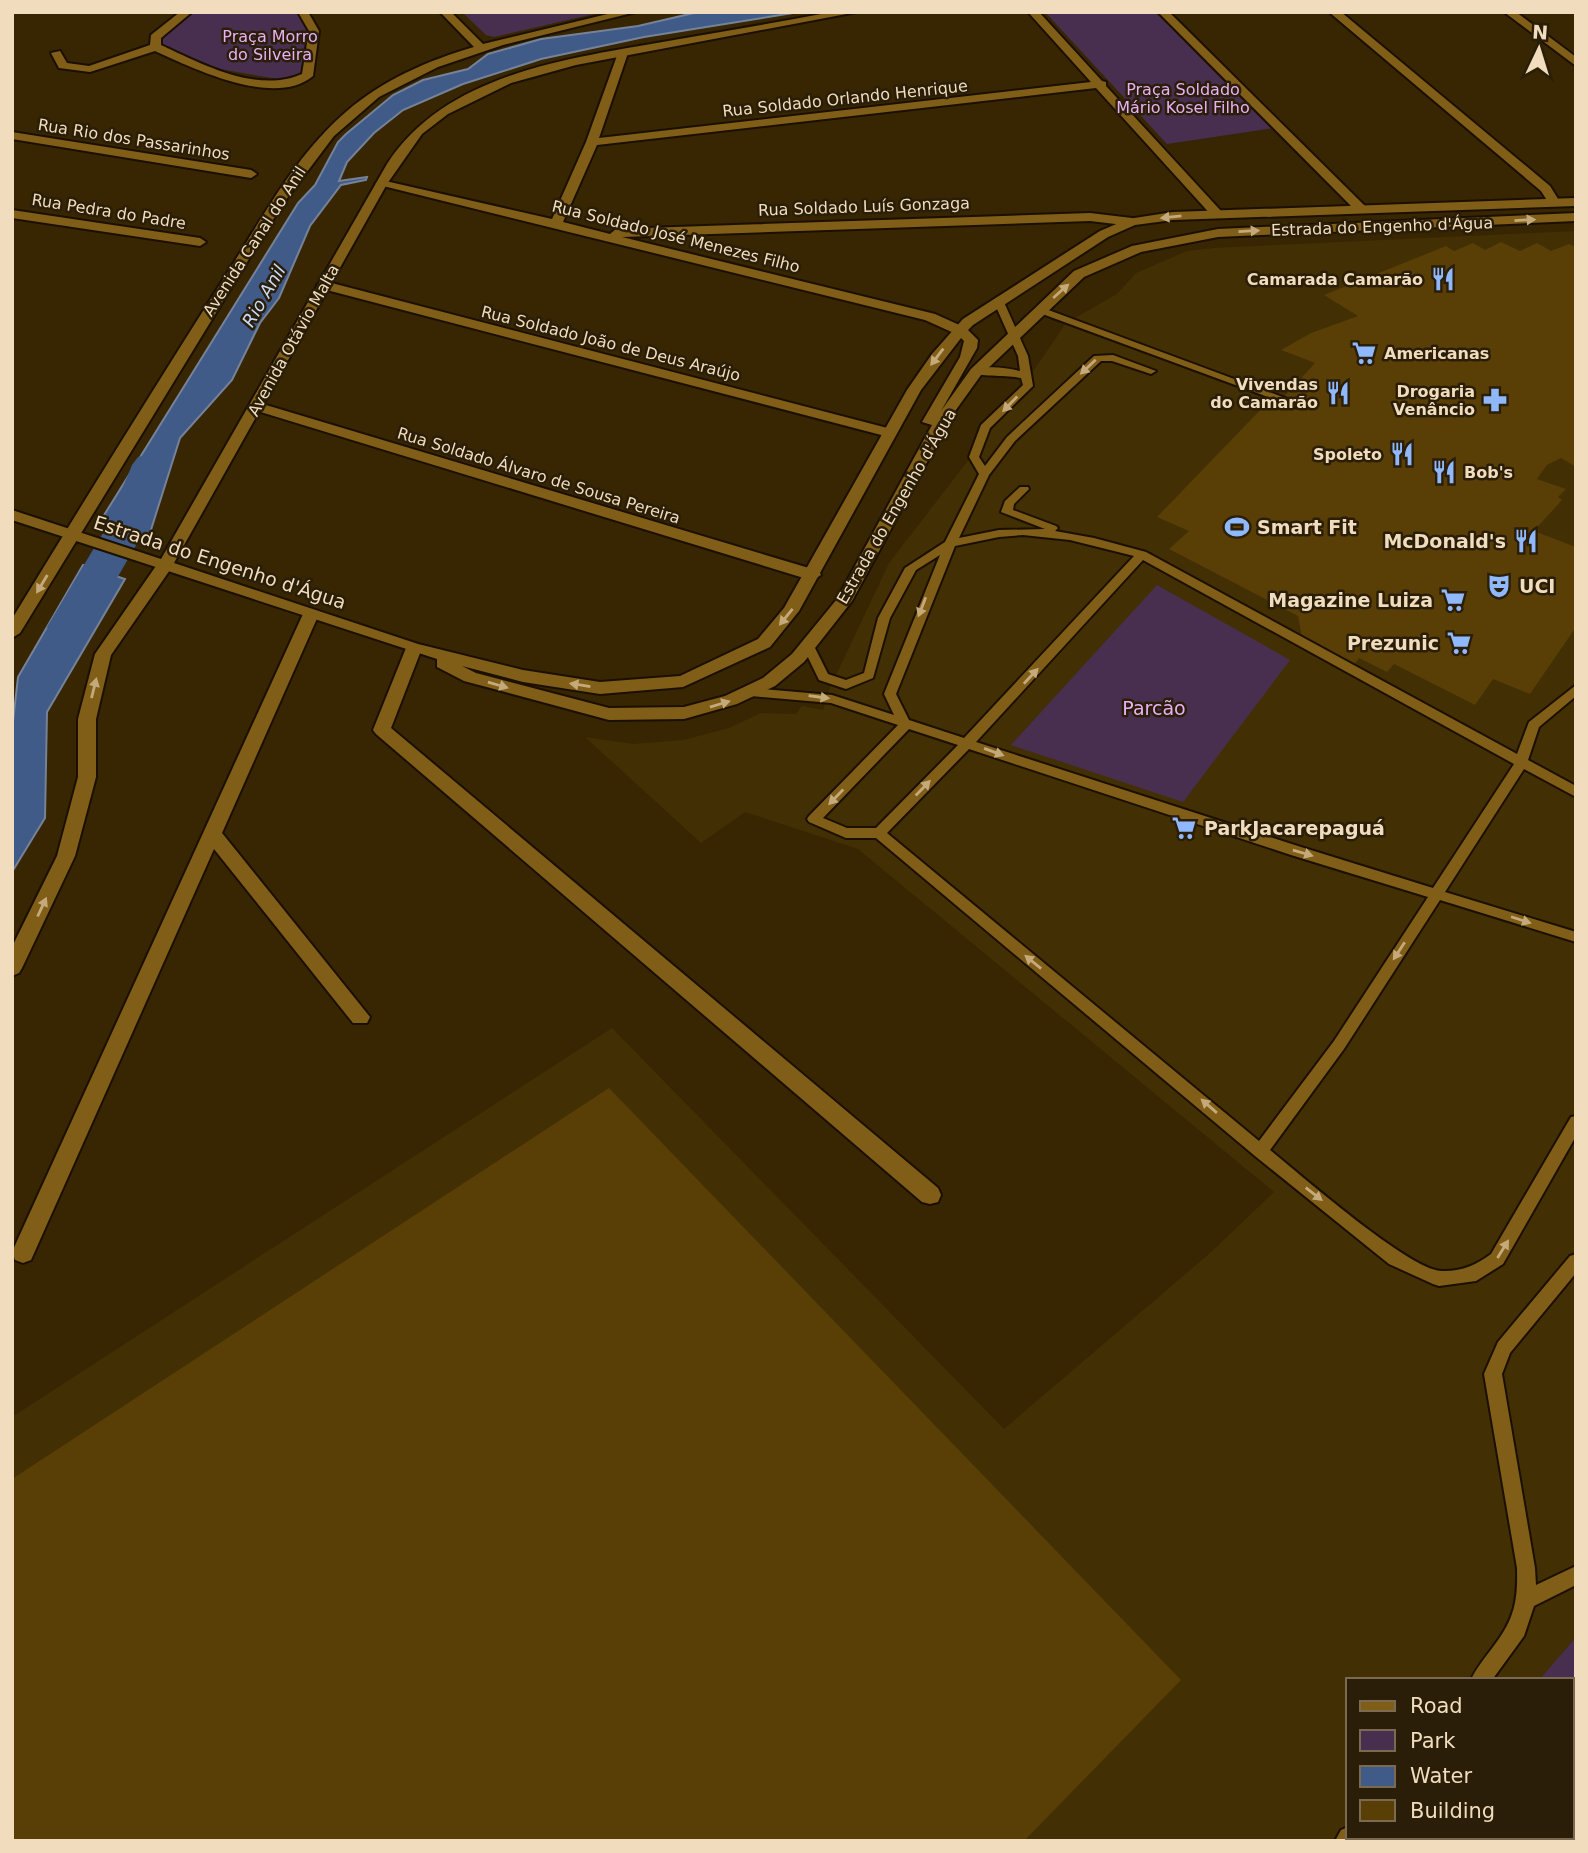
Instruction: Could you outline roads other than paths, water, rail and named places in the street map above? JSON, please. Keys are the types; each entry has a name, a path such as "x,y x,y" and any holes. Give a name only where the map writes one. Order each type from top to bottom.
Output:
{"street":[{"path":"156,47 155,37 187,12"},
{"path":"56,53 63,66 90,69 156,47 202,70 273,85 299,82 307,76 314,32 303,12"},
{"path":"445,12 481,48"},
{"name":"Avenida Canal do Anil","path":"12,633 78,538 313,150 373,96 415,74 481,48 631,12"},
{"name":"Avenida Otávio Malta","path":"12,968 66,856 86,777 87,719 103,654 256,406 403,148 419,131 464,101 530,74 623,53 852,12"},
{"path":"1033,12 1102,84 1217,214"},
{"path":"1163,12 1362,211"},
{"path":"1334,12 1546,189 1554,202"},
{"path":"1509,12 1576,63"},
{"path":"556,224 592,142 623,53"},
{"name":"Rua Soldado Orlando Henrique","path":"592,142 1102,84"},
{"name":"Rua Rio dos Passarinhos","path":"12,135 251,174"},
{"name":"Rua Soldado José Menezes Filho","path":"381,184 556,224 930,317 961,331"},
{"name":"Estrada do Engenho d'Água","path":"12,515 414,648 523,676 600,688 683,681 764,643 791,611 890,433 937,357 961,331 998,300 1104,234 1132,222 1217,214 1576,202"},
{"name":"Rua Pedra do Padre","path":"12,214 200,243"},
{"name":"Rua Soldado Luís Gonzaga","path":"596,234 1090,217 1132,222"},
{"name":"Estrada do Engenho d'Água","path":"414,648 470,677 609,714 684,713 751,692 784,671 844,601 946,414 976,372 1079,274 1137,249 1181,239 1243,231 1576,217"},
{"name":"Rua Soldado João de Deus Araújo","path":"324,285 890,433"},
{"path":"917,467 931,415 954,375 970,355 971,340 961,331"},
{"name":"Rua Soldado Álvaro de Sousa Pereira","path":"256,406 813,575"},
{"path":"23,1253 311,614"},
{"path":"414,648 382,730 930,1195"},
{"path":"213,835 360,1017"}],"lane":[{"path":"984,474 974,457 985,427 1028,386 1028,376 1014,335 998,300"},
{"path":"1040,310 1299,405"},
{"path":"905,725 890,694 950,544 984,474 1011,439 1098,358 1113,358 1151,371"},
{"path":"976,372 1005,371 1028,376"},
{"path":"1024,489 1009,503 1007,512 1142,555 1576,792"},
{"path":"808,645 823,677 846,685 869,675 884,618 911,568 950,544 982,533 1003,531 1087,538"},
{"path":"879,833 968,743 1142,555"},
{"path":"1260,1152 1339,1045 1521,763 1533,725 1576,689"},
{"path":"751,692 832,699 905,725 1576,937"},
{"path":"905,725 814,819 846,832 879,833 1260,1152 1395,1259 1439,1279 1476,1274 1497,1259 1576,1122"},
{"path":"1482,1678 1521,1626 1528,1599 1526,1567 1493,1374 1504,1348 1576,1261"},
{"path":"1528,1599 1576,1575"}],"water":[{"path":"698,12 799,12 644,37 541,59 463,84 403,110 374,133 347,162 339,181 367,177 366,180 341,185 310,226 279,298 260,323 232,380 180,438 149,536 101,520 298,203 315,185 338,142 346,134 393,95 423,80 468,69 488,54 541,39 638,26"},
{"path":"83,565 125,579 47,712 45,818 12,872 12,730 18,677"}],"waterway":[{"name":"Rio Anil","path":"68,627 126,528 151,465"}],"place":[{"name":"Camarada Camarão","path":"1443,279"},
{"name":"Americanas","path":"1364,353"},
{"name":"Vivendas do Camarão","path":"1338,393"},
{"name":"Drogaria Venâncio","path":"1495,400"},
{"name":"Spoleto","path":"1402,454"},
{"name":"Bob's","path":"1444,472"},
{"name":"Smart Fit","path":"1237,527"},
{"name":"McDonald's","path":"1526,541"},
{"name":"UCI","path":"1499,586"},
{"name":"Magazine Luiza","path":"1453,600"},
{"name":"Prezunic","path":"1459,643"},
{"name":"ParkJacarepaguá","path":"1184,828"}],"park label":[{"name":"Praça Morro do Silveira","path":"270,45"},
{"name":"Praça Soldado Mário Kosel Filho","path":"1183,98"},
{"name":"Parcão","path":"1154,708"}]}
